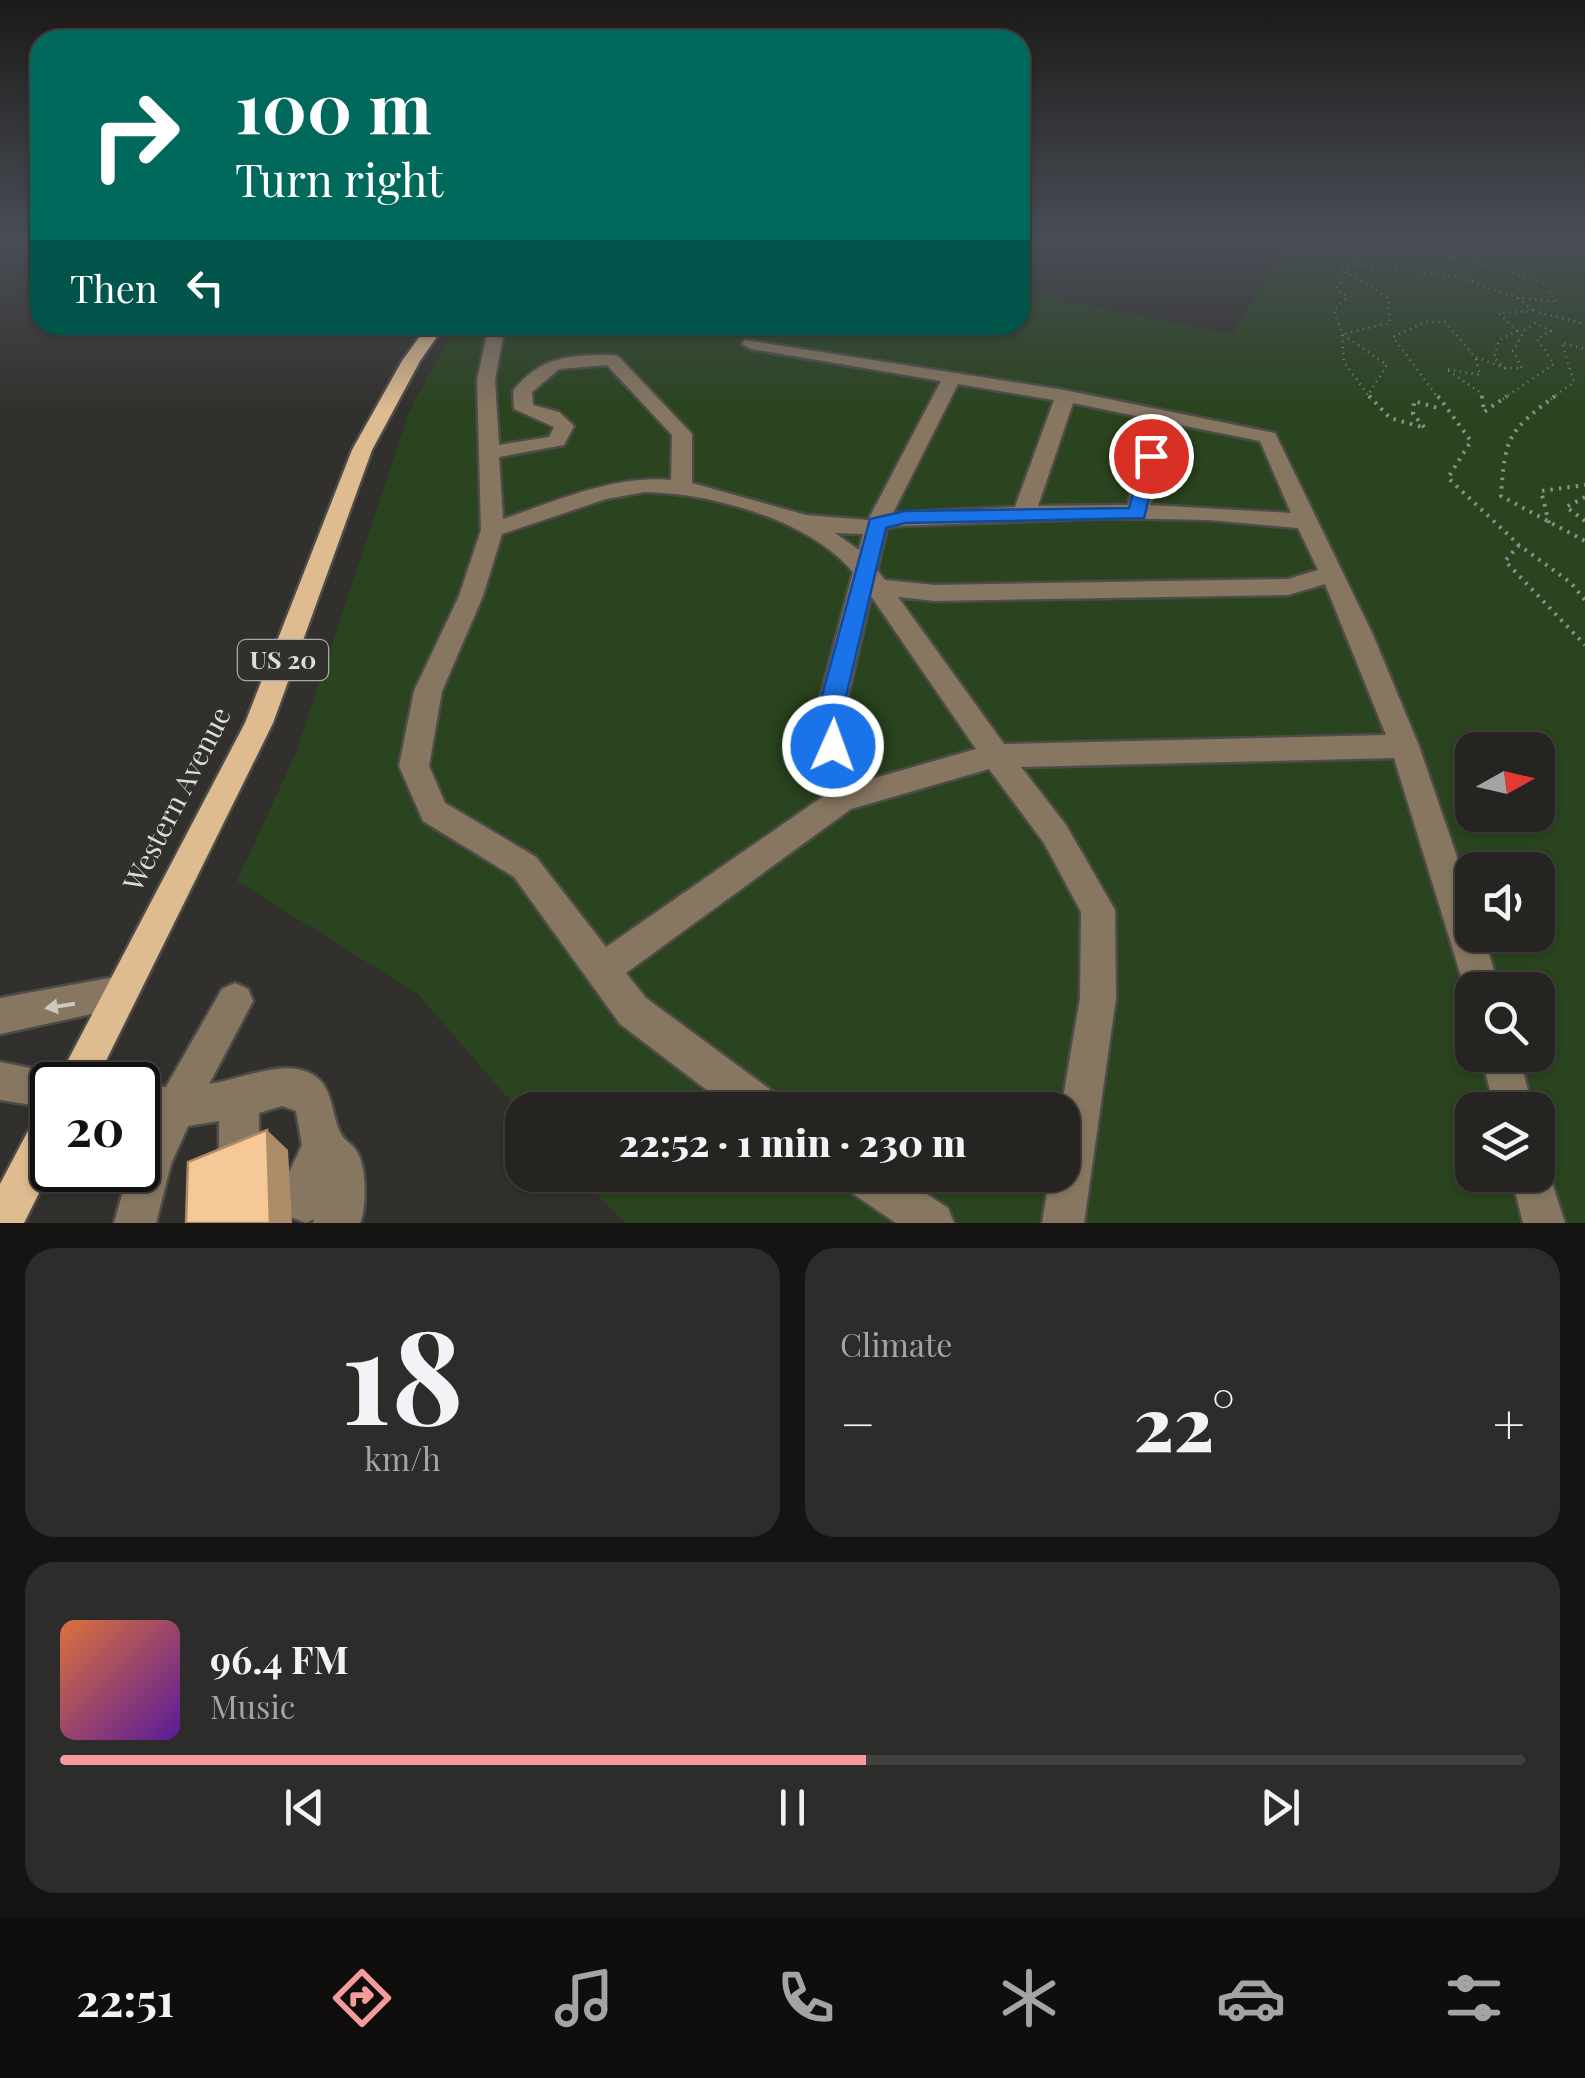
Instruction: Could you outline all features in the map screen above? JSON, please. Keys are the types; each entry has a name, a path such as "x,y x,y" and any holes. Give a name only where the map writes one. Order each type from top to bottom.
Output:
{"main road":[{"name":"Western Avenue","path":"86,1062 259,723 362,450 430,335"},
{"path":"2,1223 30,1169"}],"street":[{"path":"495,335 486,380 492,530 471,596 428,691 414,766 434,812 525,867 633,1011 742,1092"},
{"path":"751,344 1064,396 1268,437 1332,574 1404,746 1451,880 1477,972"},
{"path":"489,452 557,441 564,426 552,416 524,408 522,390 542,367 560,361 612,360 682,434 684,471 680,489"},
{"path":"841,800 829,718 872,579 877,524 952,377"},
{"path":"1023,516 1057,427 1064,396"},
{"path":"1137,514 1156,415"},
{"path":"492,530 618,489 680,489 805,522 856,528 905,517 1260,515 1306,522"},
{"path":"805,522 854,558 872,579 1055,834 1098,910 1098,998 1064,1223"},
{"path":"872,579 934,593 1288,587 1332,574"},
{"path":"603,969 841,800 996,756 1404,746"},
{"path":"0,1016 120,993"},
{"path":"135,1223 141,1188 157,1144 235,1001"},
{"path":"0,1081 30,1085"},
{"path":"160,1105 178,1108 239,1099 282,1087 301,1090 313,1102 324,1147 306,1178 324,1208"},
{"path":"239,1099 239,1165"},
{"path":"886,1192 933,1223"},
{"path":"1536,1192 1544,1223"}],"path":[{"path":"1346,297 1334,310 1342,334 1344,362 1368,395 1390,418 1425,428 1413,414 1414,401 1444,410"},
{"path":"1342,334 1390,322 1387,297"},
{"path":"1518,298 1558,302 1554,297"},
{"path":"1518,298 1534,312"},
{"path":"1505,368 1494,358 1499,340 1518,332 1498,313 1534,312 1585,324"},
{"path":"1475,357 1505,368 1522,368 1512,351 1526,330 1535,323 1551,331 1537,339 1554,364 1484,412 1480,394 1446,369 1480,375 1475,357 1445,322 1425,322 1393,337 1471,441 1448,478 1585,600"},
{"path":"1342,334 1388,364 1368,395"},
{"path":"1585,349 1562,343 1574,382 1526,418 1504,448 1502,496 1585,542"},
{"path":"1549,523 1541,491 1585,485"},
{"path":"1585,497 1566,508 1585,522"},
{"path":"1519,544 1505,561 1585,645"}],"green space":[{"path":"1030,297 1048,297 1232,334 1254,297 1585,297 1585,1223 625,1223 595,1192 1080,1192 1080,1092 505,1094 418,994 237,881 296,753 409,412 451,335 1030,335"}],"building":[{"path":"267,1130 270,1223 186,1223 188,1162"}],"route":[{"path":"833,746 829,718 877,524 905,517 1137,514 1151,456"}]}
